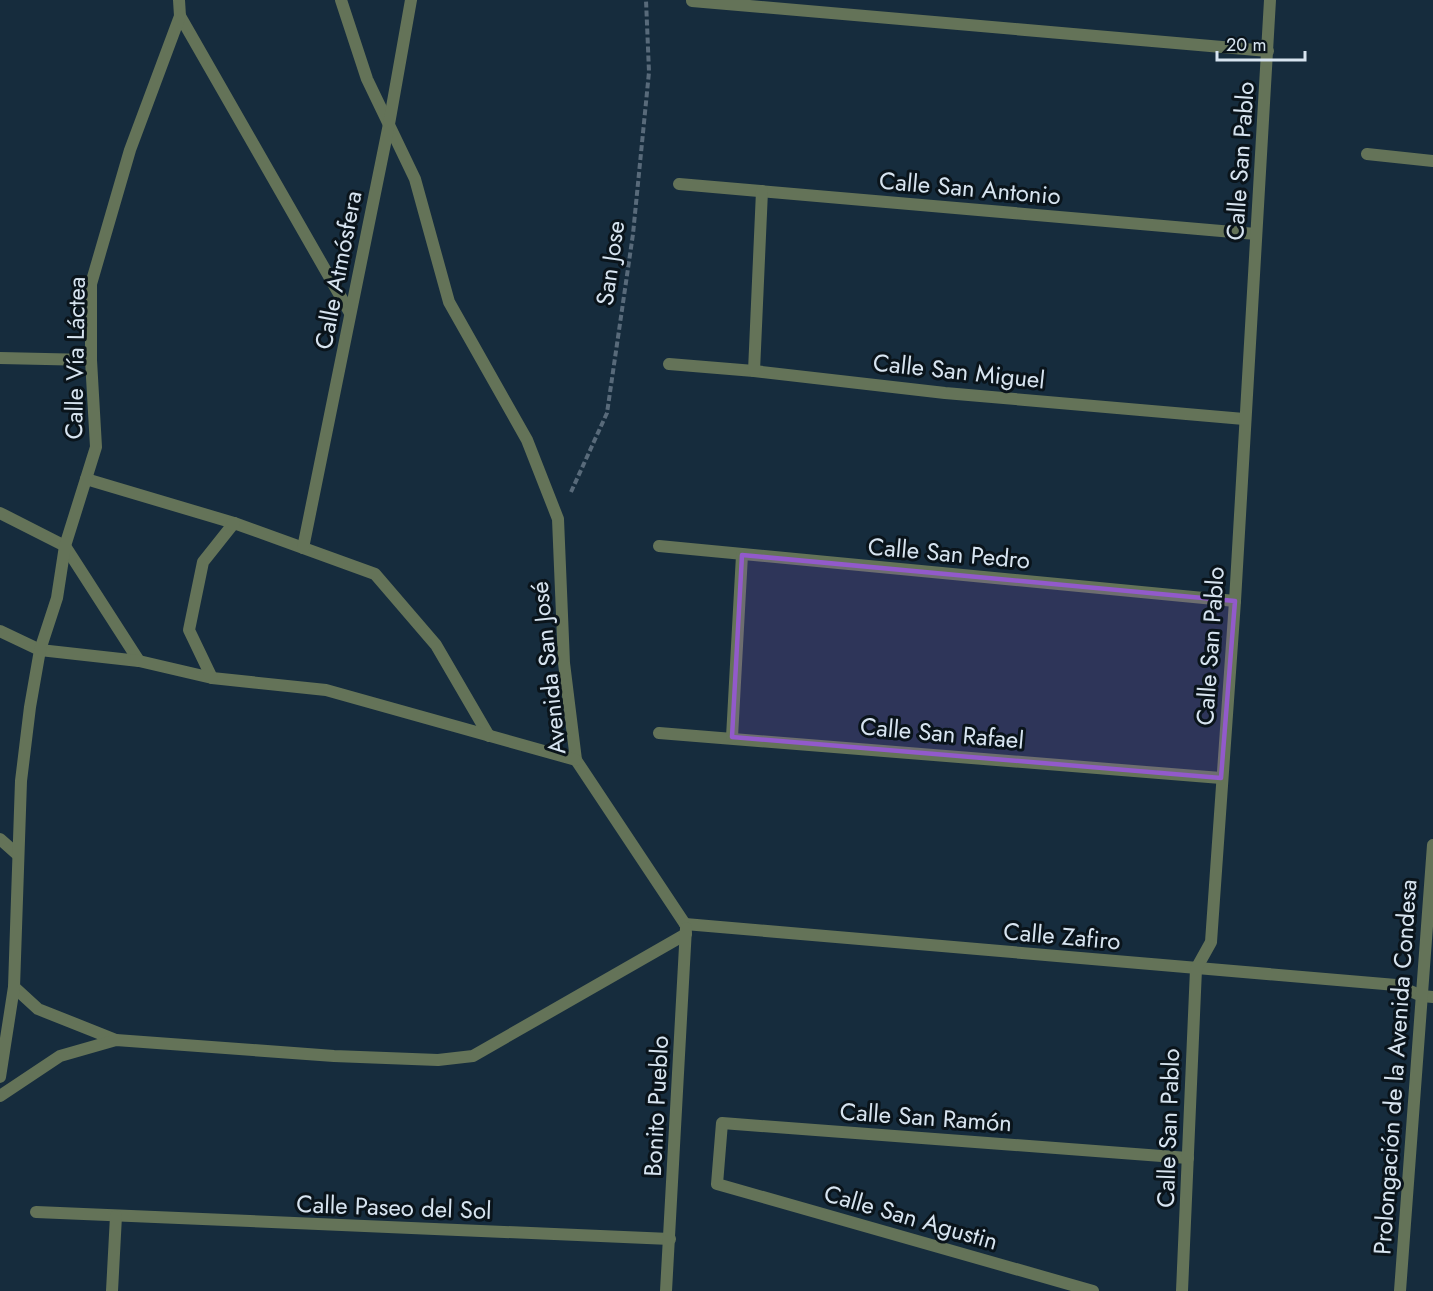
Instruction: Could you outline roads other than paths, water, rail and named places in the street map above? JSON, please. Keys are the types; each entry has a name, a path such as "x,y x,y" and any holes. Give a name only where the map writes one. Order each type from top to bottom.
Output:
{"street":[{"name":"Calle Vía Láctea","path":"0,1077 14,987 21,781 40,650 57,598 65,546 96,447 92,360 92,284 130,150 180,16 179,0"},
{"name":"Avenida San José","path":"341,0 367,78 415,179 449,302 527,440 558,519 564,663 576,760 686,929"},
{"name":"Calle Atmósfera","path":"303,548 389,124 411,0"},
{"name":"Calle San Pablo","path":"1182,1291 1196,969 1211,942 1235,601 1270,0"},
{"path":"692,1 775,4 1268,51"},
{"path":"180,16 350,313"},
{"path":"1367,154 1433,161"},
{"name":"Calle San Antonio","path":"679,184 1256,234"},
{"path":"754,370 762,191"},
{"path":"0,358 92,360"},
{"name":"Calle San Miguel","path":"669,364 754,370 945,393 1244,419"},
{"path":"86,479 234,524 375,574 436,645 489,736"},
{"path":"0,513 65,546 139,661"},
{"path":"212,678 189,630 203,562 234,524"},
{"name":"Calle San Pedro","path":"659,546 1235,601"},
{"path":"732,737 742,555"},
{"path":"0,631 40,650 139,661 212,678 326,690 576,760"},
{"name":"Calle San Rafael","path":"659,733 732,737 1221,778"},
{"path":"0,839 18,855"},
{"name":"Prolongación de la Avenida Condesa","path":"1400,1291 1428,997 1433,845"},
{"path":"14,987 38,1009 116,1040 334,1056 438,1060 473,1056 686,929"},
{"name":"Calle Zafiro","path":"686,929 1396,984 1428,997"},
{"name":"Bonito Pueblo","path":"666,1291 686,929"},
{"path":"0,1096 60,1056 116,1040"},
{"name":"Calle San Ramón","path":"717,1184 722,1123 1188,1158"},
{"name":"Calle San Agustin","path":"717,1184 1093,1291"},
{"name":"Calle Paseo del Sol","path":"36,1212 670,1239"},
{"path":"112,1291 116,1216"}]}
